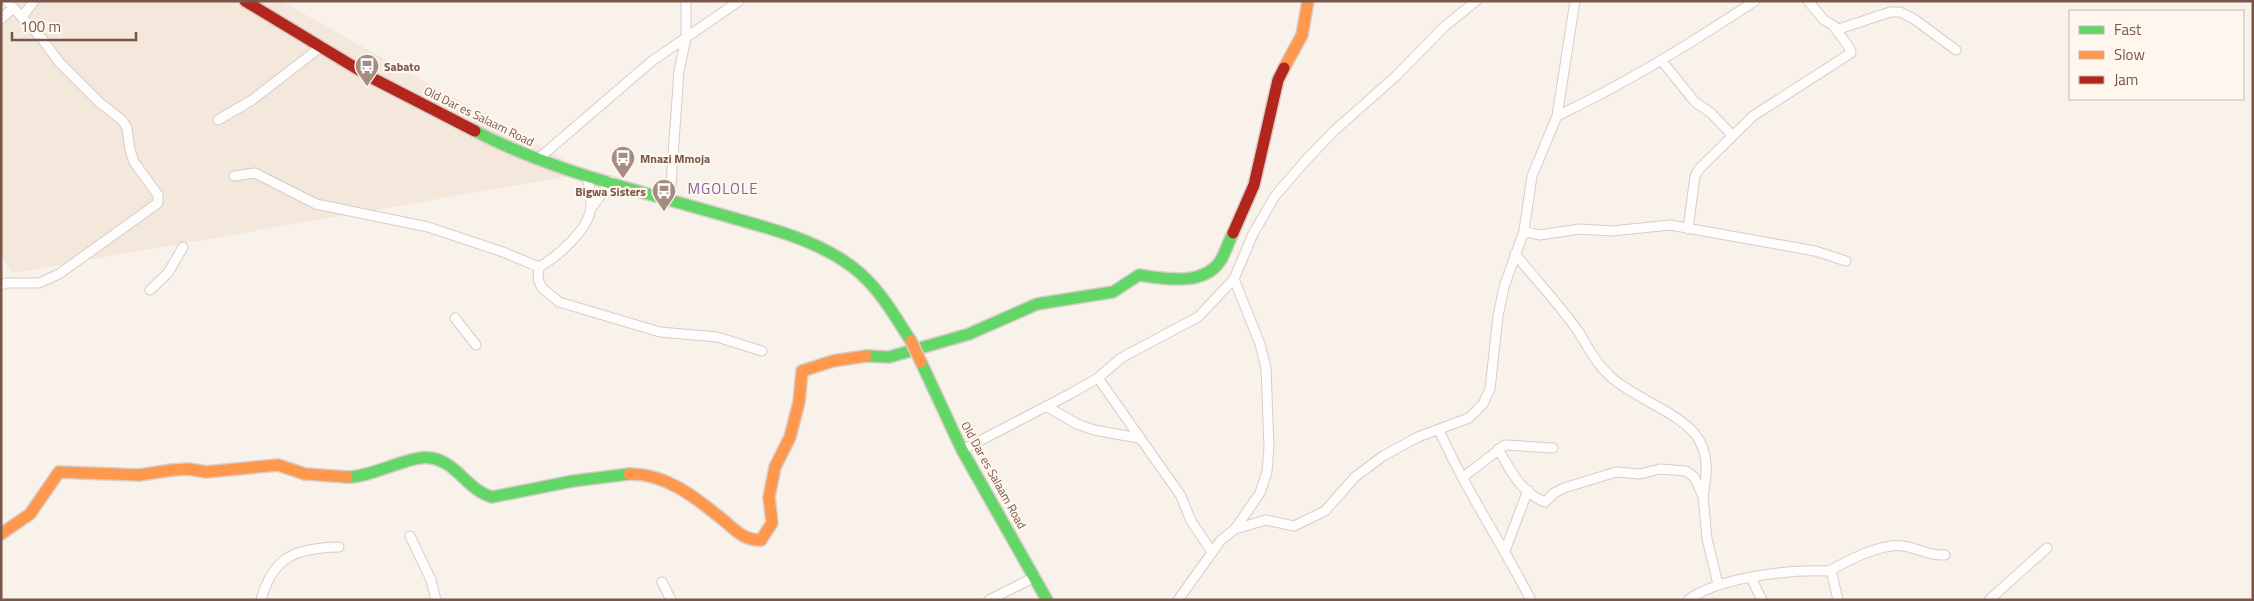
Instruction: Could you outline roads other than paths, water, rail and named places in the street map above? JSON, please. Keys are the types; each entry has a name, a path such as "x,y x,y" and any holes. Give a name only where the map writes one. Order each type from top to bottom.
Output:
{"street":[{"path":"22,17 34,1"},
{"name":"Old Dar es Salaam Road","path":"245,1 374,79 495,142 587,175 779,231 830,252 860,273 889,306 911,341 962,450 1047,600"},
{"path":"670,198 679,71 686,38 686,1"},
{"path":"538,159 605,99 652,61 739,1"},
{"path":"1,534 30,514 59,472 139,475 189,469 206,472 233,471 278,465 306,474 352,477 428,457 445,461 481,494 492,497 615,475 651,475 668,483 722,518 746,540 762,540 772,523 769,497 775,467 790,437 799,402 802,371 833,361 864,356 889,357 969,334 1036,304 1114,292 1139,275 1166,279 1201,277 1221,260 1254,185 1278,80 1302,35 1308,1"},
{"path":"962,450 1098,378 1120,358 1198,317 1234,279 1253,234 1275,196 1306,160 1334,131 1396,76 1445,26 1476,1"},
{"path":"1235,529 1266,520 1294,526 1325,511 1355,477 1383,456 1418,437 1469,418 1486,398 1490,389 1498,316 1504,287 1524,231 1532,176 1557,116 1575,1"},
{"path":"1557,116 1602,95 1662,61 1755,1"},
{"path":"1688,229 1696,172 1732,135 1759,112 1851,53 1850,47 1834,27 1808,1"},
{"path":"1,19 10,5 59,62 99,102 123,121 127,128 134,162 158,195 158,203 59,274 39,283 6,283 1,285"},
{"path":"1834,27 1843,28 1890,12 1900,12 1914,19 1956,50"},
{"path":"218,120 252,100 322,46"},
{"path":"1662,61 1695,102 1711,113 1732,135"},
{"path":"234,176 255,173 316,204 398,223 428,227 503,252 539,267"},
{"path":"587,175 592,207"},
{"path":"539,267 562,252 580,231 592,207 611,181"},
{"path":"1524,231 1539,235 1580,228 1612,231 1670,225 1815,251 1846,261"},
{"path":"150,290 168,273 183,248"},
{"path":"1515,254 1577,331 1591,354 1610,376 1630,392 1667,413 1696,435 1708,469 1703,496 1707,539 1718,584"},
{"path":"539,267 538,279 542,288 559,302 660,332 717,337 762,351"},
{"path":"1178,600 1221,540 1235,529 1260,493 1267,472 1269,447 1266,368 1260,344 1234,279"},
{"path":"455,318 476,345"},
{"path":"1098,378 1138,438 1181,496 1191,521 1212,552"},
{"path":"1046,406 1077,424 1094,430 1138,438"},
{"path":"1439,430 1462,478 1531,600"},
{"path":"1462,478 1505,445 1516,444 1553,448"},
{"path":"1498,449 1521,487 1528,490 1533,498 1545,502 1554,493 1564,488 1616,472 1640,474 1660,469 1686,471 1691,474 1703,496"},
{"path":"1505,551 1528,490"},
{"path":"410,536 431,580 436,600"},
{"path":"1688,600 1718,584 1800,571 1829,571 1856,558 1896,544 1929,555 1945,555"},
{"path":"262,600 272,572 287,557 301,552 339,547"},
{"path":"1989,600 2047,548"},
{"path":"1829,571 1832,575 1838,600"},
{"path":"989,600 1035,577"},
{"path":"1751,578 1762,600"},
{"path":"662,582 671,600"}],"place":[{"name":"Sabato","path":"367,87"},
{"name":"Mnazi Mmoja","path":"623,179"},
{"name":"Bigwa Sisters","path":"664,212"}],"district":[{"name":"MGOLOLE","path":"723,188"}]}
